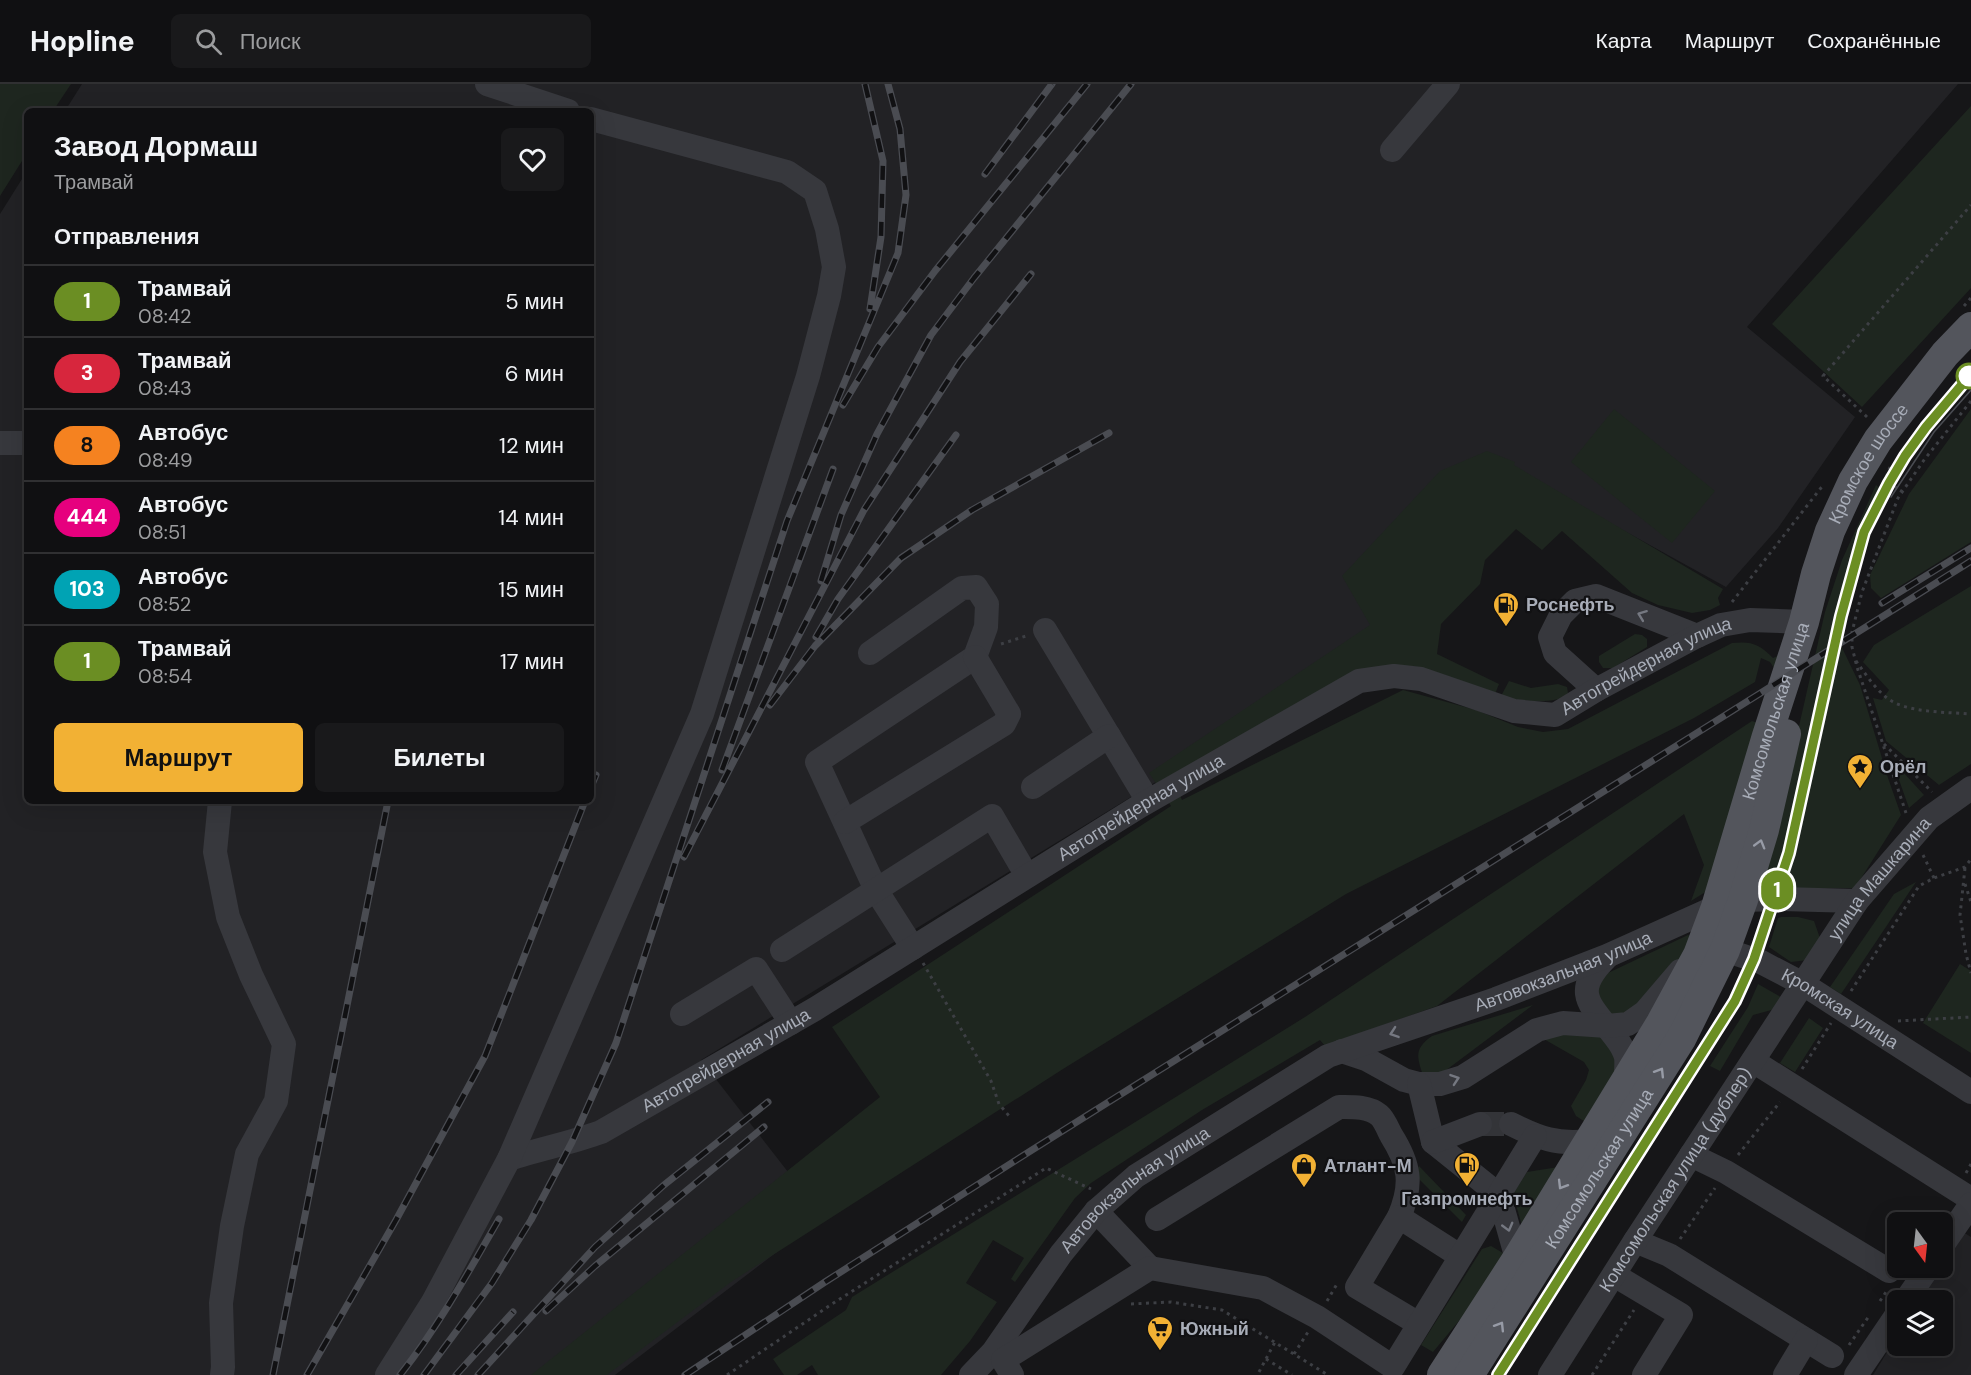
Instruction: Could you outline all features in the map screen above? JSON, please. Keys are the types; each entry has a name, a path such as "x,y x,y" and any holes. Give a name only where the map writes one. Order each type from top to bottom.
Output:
{"main road":[{"name":"Кромское шоссе","path":"1804,622 1830,531 1853,481 1878,440 1946,354 1971,327"},
{"name":"Комсомольская улица","path":"1469,1375 1681,1039 1730,904 1766,739 1804,622"},
{"name":"Комсомольская улица","path":"1442,1375 1517,1259 1661,1023 1711,953"}],"street":[{"path":"487,84 559,108"},
{"path":"1392,150 1448,84"},
{"path":"387,1375 434,1302 508,1159 702,714 808,376 829,296 834,267 827,229 814,191 787,172 594,119"},
{"path":"0,443 24,443"},
{"path":"870,653 962,588 976,587 987,604 986,627 975,657 817,762 876,890 913,948"},
{"path":"1596,690 1555,653 1550,637 1561,615 1575,601 1596,596 1697,636"},
{"name":"Автогрейдерная улица","path":"508,1159 601,1132 791,1023 1148,801 1359,681 1394,676 1421,679 1514,711 1555,714 1721,625 1750,620 1804,622"},
{"path":"1045,630 1148,801"},
{"path":"844,822 1004,724 1009,714 975,657"},
{"path":"1033,787 1108,735"},
{"name":"улица Машкарина","path":"1803,984 1857,901 1929,818 1971,788"},
{"path":"220,804 215,852 228,917 251,975 284,1044 276,1101 247,1154 232,1226 220,1303 222,1375"},
{"path":"782,950 992,816 1027,876"},
{"path":"1730,904 1782,899 1857,901"},
{"name":"Автовокзальная улица","path":"971,1375 1002,1362 1061,1254 1094,1200 1328,1056 1496,999 1607,956 1730,904"},
{"path":"1342,1051 1366,1059 1404,1080 1419,1084 1440,1084 1463,1077 1537,1030 1563,1023 1607,1026 1628,1024 1638,1019 1678,972 1711,953"},
{"name":"Кромская улица","path":"1711,953 1761,962 1803,984 1971,1092"},
{"path":"1607,956 1586,982 1586,991 1588,1000 1626,1056 1625,1081"},
{"path":"682,1014 756,969 791,1023"},
{"name":"Комсомольская улица (дублер)","path":"1550,1375 1803,984"},
{"path":"1753,1061 1971,1199"},
{"path":"1419,1084 1432,1142 1499,1195 1517,1259"},
{"path":"1157,1219 1339,1107 1360,1107 1379,1115 1403,1154 1409,1179 1407,1201 1400,1217 1357,1287 1419,1324"},
{"path":"1432,1142 1480,1124"},
{"path":"1511,1124 1535,1136 1570,1143 1589,1141"},
{"path":"1002,1362 1150,1268 1263,1288 1317,1317 1392,1371 1535,1136"},
{"path":"1691,1155 1726,1172 1895,1285 1909,1278"},
{"path":"1094,1200 1150,1268"},
{"path":"1953,1230 1971,1204"},
{"path":"1400,1217 1460,1257"},
{"path":"1635,1241 1669,1255 1806,1340 1838,1354"},
{"path":"1614,1275 1681,1315 1644,1375"},
{"path":"1856,1375 1887,1329"},
{"path":"1785,1375 1806,1340"}],"path":[{"path":"1868,418 1823,376 1971,205"},
{"path":"1934,878 1913,836 1882,743 1855,660 1852,632 1862,592 1902,492 1924,460 1971,401"},
{"path":"1893,460 1887,475 1889,483 1902,492"},
{"path":"1721,625 1741,590 1830,477"},
{"path":"975,657 1008,641 1045,630"},
{"path":"1855,660 1876,687 1894,702 1912,709 1971,714"},
{"path":"1882,743 1946,806"},
{"path":"1971,859 1965,867 1960,915 1971,973"},
{"path":"1850,992 1919,886 1965,867"},
{"path":"1964,881 1971,902"},
{"path":"913,948 948,1002 971,1049 991,1081 999,1104 1010,1117"},
{"path":"1890,1023 1910,1019 1934,1021 1971,1017"},
{"path":"1669,1255 1726,1172 1792,1086 1833,1019"},
{"path":"727,1375 832,1304 1046,1168 1094,1200"},
{"path":"1838,1354 1895,1285"},
{"path":"1592,1375 1645,1293"},
{"path":"1123,1304 1171,1302 1222,1310 1328,1375"},
{"path":"1259,1372 1275,1342"},
{"path":"1266,1359 1292,1375"}],"shaded area":[{"path":"0,84 71,84 55,108 24,108 24,158 0,196"},
{"path":"82,84 1958,84 1747,327 1855,417 1778,528 1726,587 1492,458 1378,646 701,1060 823,1217 615,1375 0,1375 0,214 24,176 24,804 594,804 594,108 67,108"},
{"path":"1971,106 1971,288 1862,407 1772,324"},
{"path":"1614,409 1715,491 1672,543 1571,462"},
{"path":"1971,409 1971,542 1881,598 1871,588 1870,575 1909,494"},
{"path":"1487,451 1515,462 1514,465 1723,589 1718,598 1720,605 1710,610 1692,613 1658,605 1632,593 1562,531 1542,550 1516,529 1485,560 1480,584 1441,624 1437,654 1499,684 1495,694 1414,666 1358,671 1174,782 1182,800 1403,690 1476,710 1518,727 1543,732 1568,729 1732,643 1755,644 1773,658 1792,649 1774,668 1770,662 1761,658 1755,682 1694,718 1346,894 1063,1069 731,1282 607,1375 531,1375 880,1097 832,1027 1171,806 1149,773 1370,625 1342,576 1440,471"},
{"path":"1876,485 1881,489 1854,558 1833,629 1860,685 1901,815 1855,888 1792,888 1766,880 1763,868 1786,783 1825,612 1842,560"},
{"path":"1971,586 1971,764 1939,785 1886,741 1873,698 1882,700 1889,690 1863,662 1874,645"},
{"path":"1635,634 1647,639 1647,647 1613,668 1603,668 1599,662 1599,656"},
{"path":"1509,681 1531,688 1558,684 1567,687 1568,693 1555,700 1546,701 1500,698"},
{"path":"1752,721 1764,725 1707,891 1691,901 1704,865 1684,814 1437,1006 1325,1046 1320,1040 1202,1110 1091,1183 1075,1198 1015,1282 1011,1279 1024,1258 993,1240 966,1283 997,1302 970,1341 941,1375 818,1375 812,1365 797,1375 784,1375 773,1359 846,1310 852,1297 1305,1017"},
{"path":"1892,760 1924,795 1909,808"},
{"path":"1916,882 1841,994 1830,987 1894,894"},
{"path":"1798,917 1814,921 1821,941 1808,960 1791,962 1769,947 1778,918"},
{"path":"1688,935 1694,938 1695,943 1635,1011 1608,1016 1596,992 1608,973"},
{"path":"1960,964 1971,971 1971,1053 1923,1023"},
{"path":"1758,984 1786,1000 1775,1009 1753,1015 1720,1071 1710,1066 1748,1007"},
{"path":"1533,1005 1437,1077 1423,1075 1418,1053 1422,1044 1432,1036"},
{"path":"1809,1018 1823,1028 1795,1072 1780,1063"},
{"path":"1585,1030 1606,1039 1620,1064 1590,1125 1576,1116 1571,1106 1589,1070 1584,1062 1542,1038"},
{"path":"1419,1166 1466,1215 1462,1222 1415,1175"},
{"path":"1565,1166 1524,1233 1513,1194 1527,1172"},
{"path":"1963,1232 1971,1237 1971,1375 1873,1375 1887,1352 1887,1356 1953,1356 1953,1290 1927,1290 1934,1278 1953,1278 1953,1249"},
{"path":"1491,1246 1503,1253 1505,1262 1493,1280 1433,1352 1421,1345 1482,1249"}],"tunnel":[{"path":"1480,1124 1511,1124"}],"tram line":[{"path":"1499,1375 1735,1001 1754,959 1789,853 1841,616 1864,532 1889,483 1906,456 1926,427 1971,374"},
{"name":"1","path":"1498,1375 1735,1001 1754,959 1789,853 1841,616 1855,558 1864,532 1905,456 1926,427 1971,374"},
{"path":"1891,497 1934,432 1971,390"}],"railway":[{"path":"865,84 883,161 881,237 870,309"},
{"path":"424,1375 492,1283 531,1220 572,1142 616,1043 787,521 898,253 906,195 900,129 888,84"},
{"path":"985,174 1052,84"},
{"path":"843,405 878,347 935,271 1087,84"},
{"path":"821,581 841,515 877,434 931,335 974,278 1131,84"},
{"path":"684,857 864,510 960,362 1031,274"},
{"path":"770,705 815,646 901,558 972,510 1109,433"},
{"path":"816,637 838,599 956,435"},
{"path":"722,770 833,469"},
{"path":"1882,603 1971,548"},
{"path":"685,1375 825,1282 1032,1150 1971,561"},
{"path":"594,780 596,775"},
{"path":"273,1375 387,804"},
{"path":"307,1375 396,1220 485,1056 584,804"},
{"path":"478,1375 595,1247 664,1185 768,1102"},
{"path":"546,1311 595,1266 764,1127"},
{"path":"400,1375 440,1319 499,1219"},
{"path":"456,1375 513,1312"}],"place":[{"name":"Роснефть","path":"1506,628"},
{"name":"Орёл","path":"1860,790"},
{"name":"Газпромнефть","path":"1467,1188"},
{"name":"Атлант-М","path":"1304,1189"},
{"name":"Южный","path":"1160,1352"}]}
